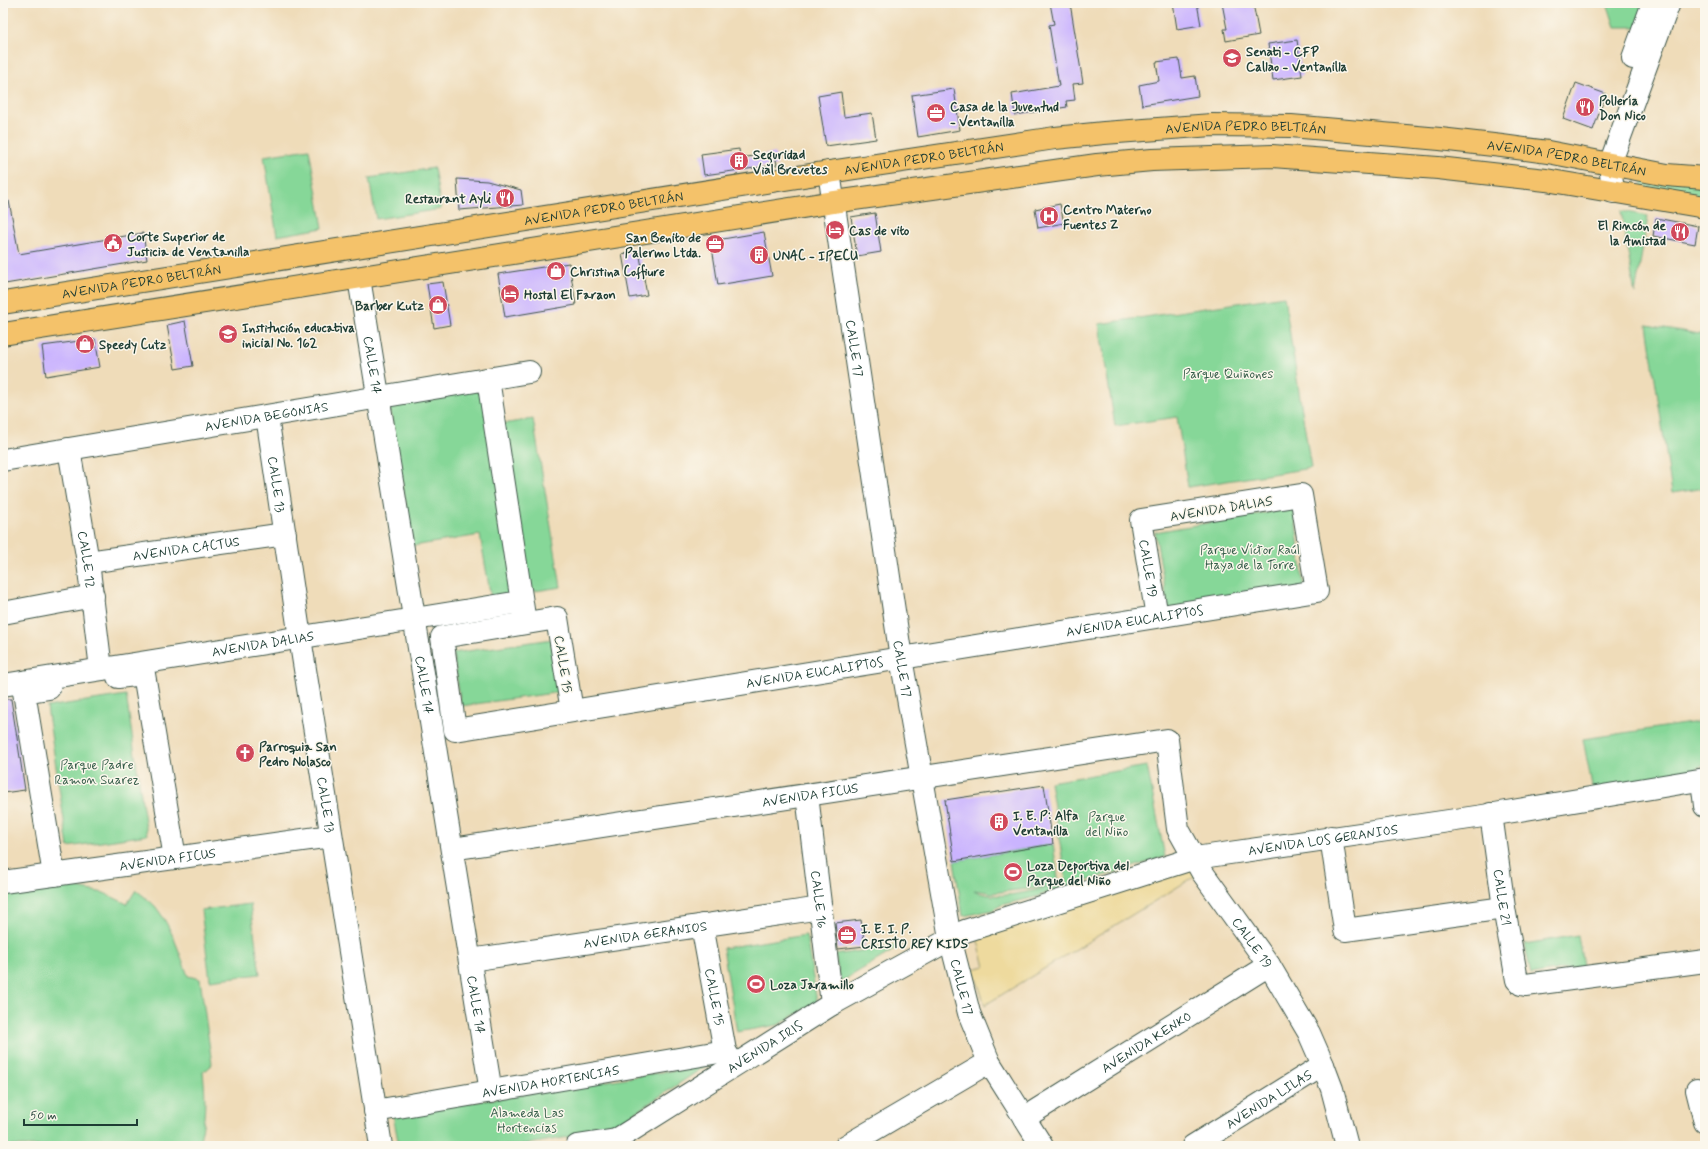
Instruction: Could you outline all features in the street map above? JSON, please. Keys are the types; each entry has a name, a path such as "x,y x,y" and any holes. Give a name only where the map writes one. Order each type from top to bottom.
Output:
{"main road":[{"name":"AVENIDA PEDRO BELTRÁN","path":"3,303 829,172 1055,138 1212,125 1291,126 1386,133 1514,147 1666,175 1705,178"},
{"name":"AVENIDA PEDRO BELTRÁN","path":"3,334 834,202 1097,165 1230,157 1290,157 1502,174 1606,190 1705,208"},
{"path":"164,277 169,308"}],"street":[{"path":"1606,190 1602,163 1653,3"},
{"path":"1602,163 1669,3"},
{"name":"CALLE 17","path":"829,172 901,658 950,938 969,1013 989,1062 1042,1146"},
{"name":"CALLE 14","path":"358,278 491,1092"},
{"name":"AVENIDA BEGONIAS","path":"3,460 529,372"},
{"path":"488,379 523,612"},
{"name":"CALLE 13","path":"267,416 300,638 381,1146"},
{"name":"CALLE 12","path":"68,449 88,562 102,670"},
{"name":"AVENIDA DALIAS","path":"1141,520 1302,495 1317,591"},
{"name":"CALLE 19","path":"1141,520 1157,617"},
{"name":"AVENIDA CACTUS","path":"88,562 285,534"},
{"name":"AVENIDA EUCALIPTOS","path":"455,730 1317,591"},
{"path":"3,613 92,596"},
{"name":"CALLE 14","path":"455,730 442,637 523,612"},
{"name":"CALLE 15","path":"523,612 557,618 572,711"},
{"name":"AVENIDA DALIAS","path":"3,685 414,620 523,612"},
{"path":"54,875 24,692 144,674 175,858"},
{"name":"CALLE 19","path":"1167,740 1178,829 1202,872 1269,965 1309,1033 1323,1065 1334,1096 1347,1146"},
{"name":"AVENIDA FICUS","path":"452,850 1167,740"},
{"path":"1703,780 1705,806"},
{"name":"AVENIDA LOS GERANIOS","path":"950,938 965,931 1195,858 1491,814 1703,780"},
{"name":"CALLE 16","path":"807,795 832,1004"},
{"name":"CALLE 21","path":"1491,814 1504,908 1517,980 1520,984 1526,985 1705,961"},
{"name":"AVENIDA FICUS","path":"3,882 331,836"},
{"path":"1331,837 1345,930 1504,908"},
{"name":"AVENIDA GERANIOS","path":"470,960 821,908"},
{"name":"CALLE 15","path":"702,925 730,1058"},
{"name":"AVENIDA IRIS","path":"577,1146 618,1143 730,1058 832,1004 950,938"},
{"name":"AVENIDA KENKO","path":"1024,1118 1269,965"},
{"name":"AVENIDA HORTENCIAS","path":"375,1111 491,1092 730,1058"},
{"path":"846,1146 989,1062"},
{"name":"AVENIDA LILAS","path":"1193,1146 1323,1065"},
{"path":"1697,1090 1705,1122"}],"green space":[{"path":"1607,3 1646,3 1637,27 1615,27"},
{"path":"309,149 323,228 277,236 264,156"},
{"path":"434,168 441,209 376,219 369,178"},
{"path":"1644,174 1705,183 1705,201 1640,190"},
{"path":"1621,211 1648,216 1635,294"},
{"name":"Parque Quiñones","path":"1284,296 1311,468 1188,487 1177,417 1115,426 1099,324"},
{"path":"1647,325 1705,335 1705,488 1672,493"},
{"path":"483,387 490,426 533,419 561,587 491,598 480,535 413,546 389,403"},
{"name":"Parque Víctor Raúl Haya de la Torre","path":"1294,508 1304,589 1169,612 1155,532"},
{"path":"553,639 561,692 461,706 453,653"},
{"name":"Parque Padre Ramon Suarez","path":"126,695 147,835 68,847 47,707"},
{"path":"1705,721 1705,765 1680,775 1593,791 1583,739"},
{"name":"Parque del Niño","path":"1147,766 1165,857 1067,887 1050,782"},
{"name":"Loza Deportiva del Parque del Niño","path":"1053,844 1059,885 1061,888 1036,897 1001,905 993,910 963,916 954,861","holes":["1053,886 1024,893 1001,895 991,895 974,890 992,893"]},
{"path":"72,883 72,887 104,893 127,904 136,890 155,906 166,922 188,976 200,979 212,1064 203,1072 205,1110 203,1128 198,1146 3,1146 3,892"},
{"path":"250,904 260,974 210,980 201,910"},
{"path":"806,935 817,1002 778,1025 737,1032 723,948"},
{"path":"1578,935 1583,966 1531,975 1525,944"},
{"path":"904,944 844,980 840,980 835,955"},
{"name":"Alameda Las Hortencias","path":"707,1065 621,1122 596,1132 518,1146 399,1146 393,1115"}],"sand":[{"path":"1195,868 1202,872 985,1005 973,969 985,966 976,935"}],"building":[{"path":"1050,3 1070,3 1083,83 1073,84 1075,100 1066,101 1067,107 1015,115 1012,94 1059,86 1049,25 1054,24"},
{"path":"1173,3 1197,3 1201,25 1177,29"},
{"path":"1222,3 1253,3 1259,35 1226,41 1224,29 1227,29"},
{"path":"1297,40 1302,76 1273,80 1268,44"},
{"path":"1179,59 1182,78 1195,76 1198,96 1142,105 1139,85 1159,81 1156,62"},
{"name":"Pollería Don Nico","path":"1576,83 1606,94 1593,130 1563,119"},
{"name":"Casa de la Juventud - Ventanilla","path":"954,89 960,130 918,137 912,95"},
{"path":"841,92 844,117 872,113 876,139 826,146 818,96"},
{"name":"Seguridad Vial Brevetes","path":"739,149 740,158 775,153 777,165 704,175 701,154"},
{"path":"457,179 487,181 521,190 523,205 459,210"},
{"name":"Corte Superior de Justicia de Ventanilla","path":"9,201 19,254 143,233 147,260 5,284 3,270 3,202"},
{"name":"Centro Materno Fuentes Z","path":"1060,204 1064,223 1038,228 1035,209"},
{"path":"875,213 881,252 857,256 851,217"},
{"name":"El Rincón de la Amistad","path":"1656,218 1698,226 1695,244 1653,236"},
{"path":"764,232 772,276 718,285 711,241"},
{"path":"639,251 647,295 630,298 622,254"},
{"path":"569,263 576,305 505,317 498,274"},
{"name":"Barber Kutz","path":"443,282 450,325 434,328 427,284"},
{"path":"185,321 193,366 175,369 167,325"},
{"path":"95,339 100,367 46,376 42,346"},
{"path":"3,699 11,699 25,790 3,793"},
{"name":"I. E. P: Alfa Ventanilla","path":"1044,785 1053,844 954,861 945,800"},
{"name":"I. E. I. P. CRISTO REY KIDS","path":"861,920 865,946 838,949 835,923"}],"place":[{"name":"Senati - CFP Callao - Ventanilla","path":"1232,58"},
{"name":"Pollería Don Nico","path":"1585,107"},
{"name":"Casa de la Juventud - Ventanilla","path":"936,113"},
{"name":"Seguridad Vial Brevetes","path":"739,161"},
{"name":"Restaurant Ayli","path":"505,198"},
{"name":"Centro Materno Fuentes Z","path":"1049,216"},
{"name":"Cas de vito","path":"835,230"},
{"name":"El Rincón de la Amistad","path":"1680,232"},
{"name":"Corte Superior de Justicia de Ventanilla","path":"113,243"},
{"name":"San Benito de Palermo Ltda.","path":"715,244"},
{"name":"UNAC - IPECU","path":"759,255"},
{"name":"Christina Coffiure","path":"556,271"},
{"name":"Hostal El Faraon","path":"510,294"},
{"name":"Barber Kutz","path":"438,305"},
{"name":"Institución educativa inicial No. 162","path":"228,334"},
{"name":"Speedy Cutz","path":"85,344"},
{"name":"Parroquia San Pedro Nolasco","path":"245,753"},
{"name":"I. E. P: Alfa Ventanilla","path":"999,822"},
{"name":"Loza Deportiva del Parque del Niño","path":"1013,872"},
{"name":"I. E. I. P. CRISTO REY KIDS","path":"847,935"},
{"name":"Loza Jaramillo","path":"756,984"}]}
